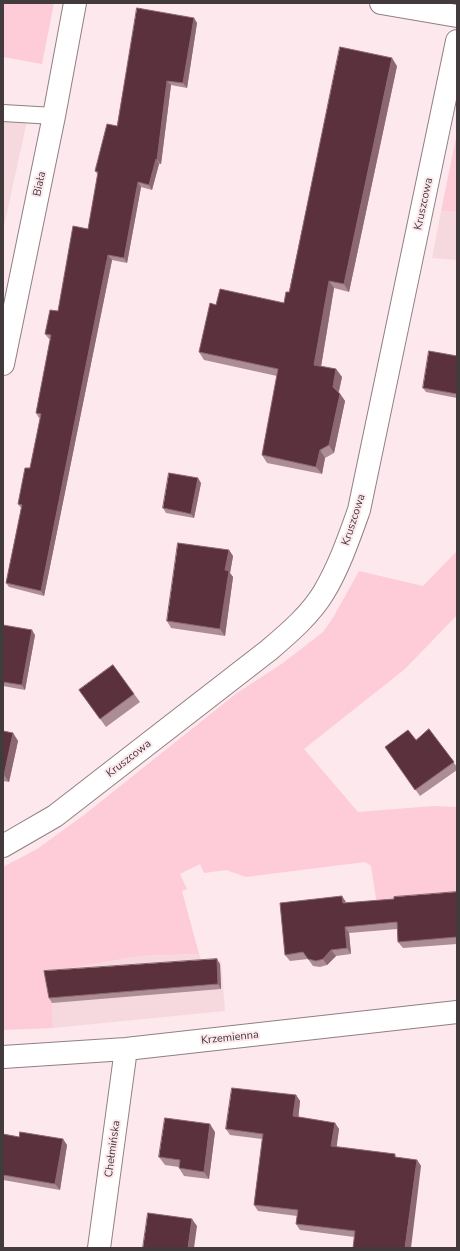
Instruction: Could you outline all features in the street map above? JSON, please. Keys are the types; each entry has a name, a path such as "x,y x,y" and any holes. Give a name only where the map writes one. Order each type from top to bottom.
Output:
{"street":[{"name":"Biała","path":"3,364 76,3"},
{"path":"381,3 457,16"},
{"name":"Kruszcowa","path":"3,846 55,816 269,650 295,627 324,593 340,560 359,510 457,41"},
{"name":"Krzemienna","path":"3,1057 126,1049 457,1012"},
{"name":"Chełmińska","path":"100,1248 126,1049"}],"lane":[{"path":"3,113 54,116"}],"shaded area":[{"path":"3,3 54,3 42,64 3,57"},
{"path":"3,107 30,107 3,231"},
{"path":"457,133 457,212 441,211"},
{"path":"441,211 457,212 457,260 432,258"},
{"path":"457,551 457,615 405,669 304,749 358,812 433,806 457,807 457,898 377,905 371,866 365,862 246,877 226,870 204,873 200,864 180,874 187,889 182,891 199,954 140,956 47,972 52,1003 53,1028 3,1030 3,867 37,849 84,815 237,693 283,663 323,632 334,616 359,571 423,586"},
{"path":"199,954 202,962 221,961 225,1011 53,1028 52,1003 47,972 140,956"}],"building":[{"path":"137,8 194,18 183,83 167,81 157,160 156,159 149,185 138,182 124,258 108,255 41,591 6,583 22,505 18,504 25,468 30,468 41,414 36,413 51,335 45,334 50,310 58,311 73,226 88,229 98,172 95,171 107,124 117,126"},
{"path":"340,47 392,58 344,284 329,281 314,365 336,369 333,387 340,394 329,445 320,450 316,467 262,455 278,369 199,352 210,303 216,305 220,289 284,303 286,292 289,292"},
{"path":"429,351 457,356 457,394 423,388"},
{"path":"169,473 198,478 191,514 163,508"},
{"path":"178,543 229,550 225,570 229,571 220,629 167,621"},
{"path":"3,625 32,630 22,685 3,682"},
{"path":"113,665 134,694 100,719 79,690"},
{"path":"429,729 454,762 415,790 385,747 408,730 416,740"},
{"path":"3,731 13,733 4,775 3,774"},
{"path":"457,892 457,937 398,942 397,922 345,927 347,948 331,950 323,959 316,961 308,959 303,952 285,955 280,903 342,896 343,903"},
{"path":"217,959 218,984 49,998 44,971"},
{"path":"232,1088 296,1095 293,1116 335,1123 331,1146 395,1154 395,1157 417,1160 405,1248 353,1248 355,1231 296,1224 298,1210 254,1205 263,1134 226,1129"},
{"path":"165,1118 210,1124 204,1172 179,1168 180,1160 159,1157"},
{"path":"20,1132 63,1139 55,1184 3,1175 3,1134 19,1137"},
{"path":"148,1213 192,1219 188,1248 143,1248"}]}
